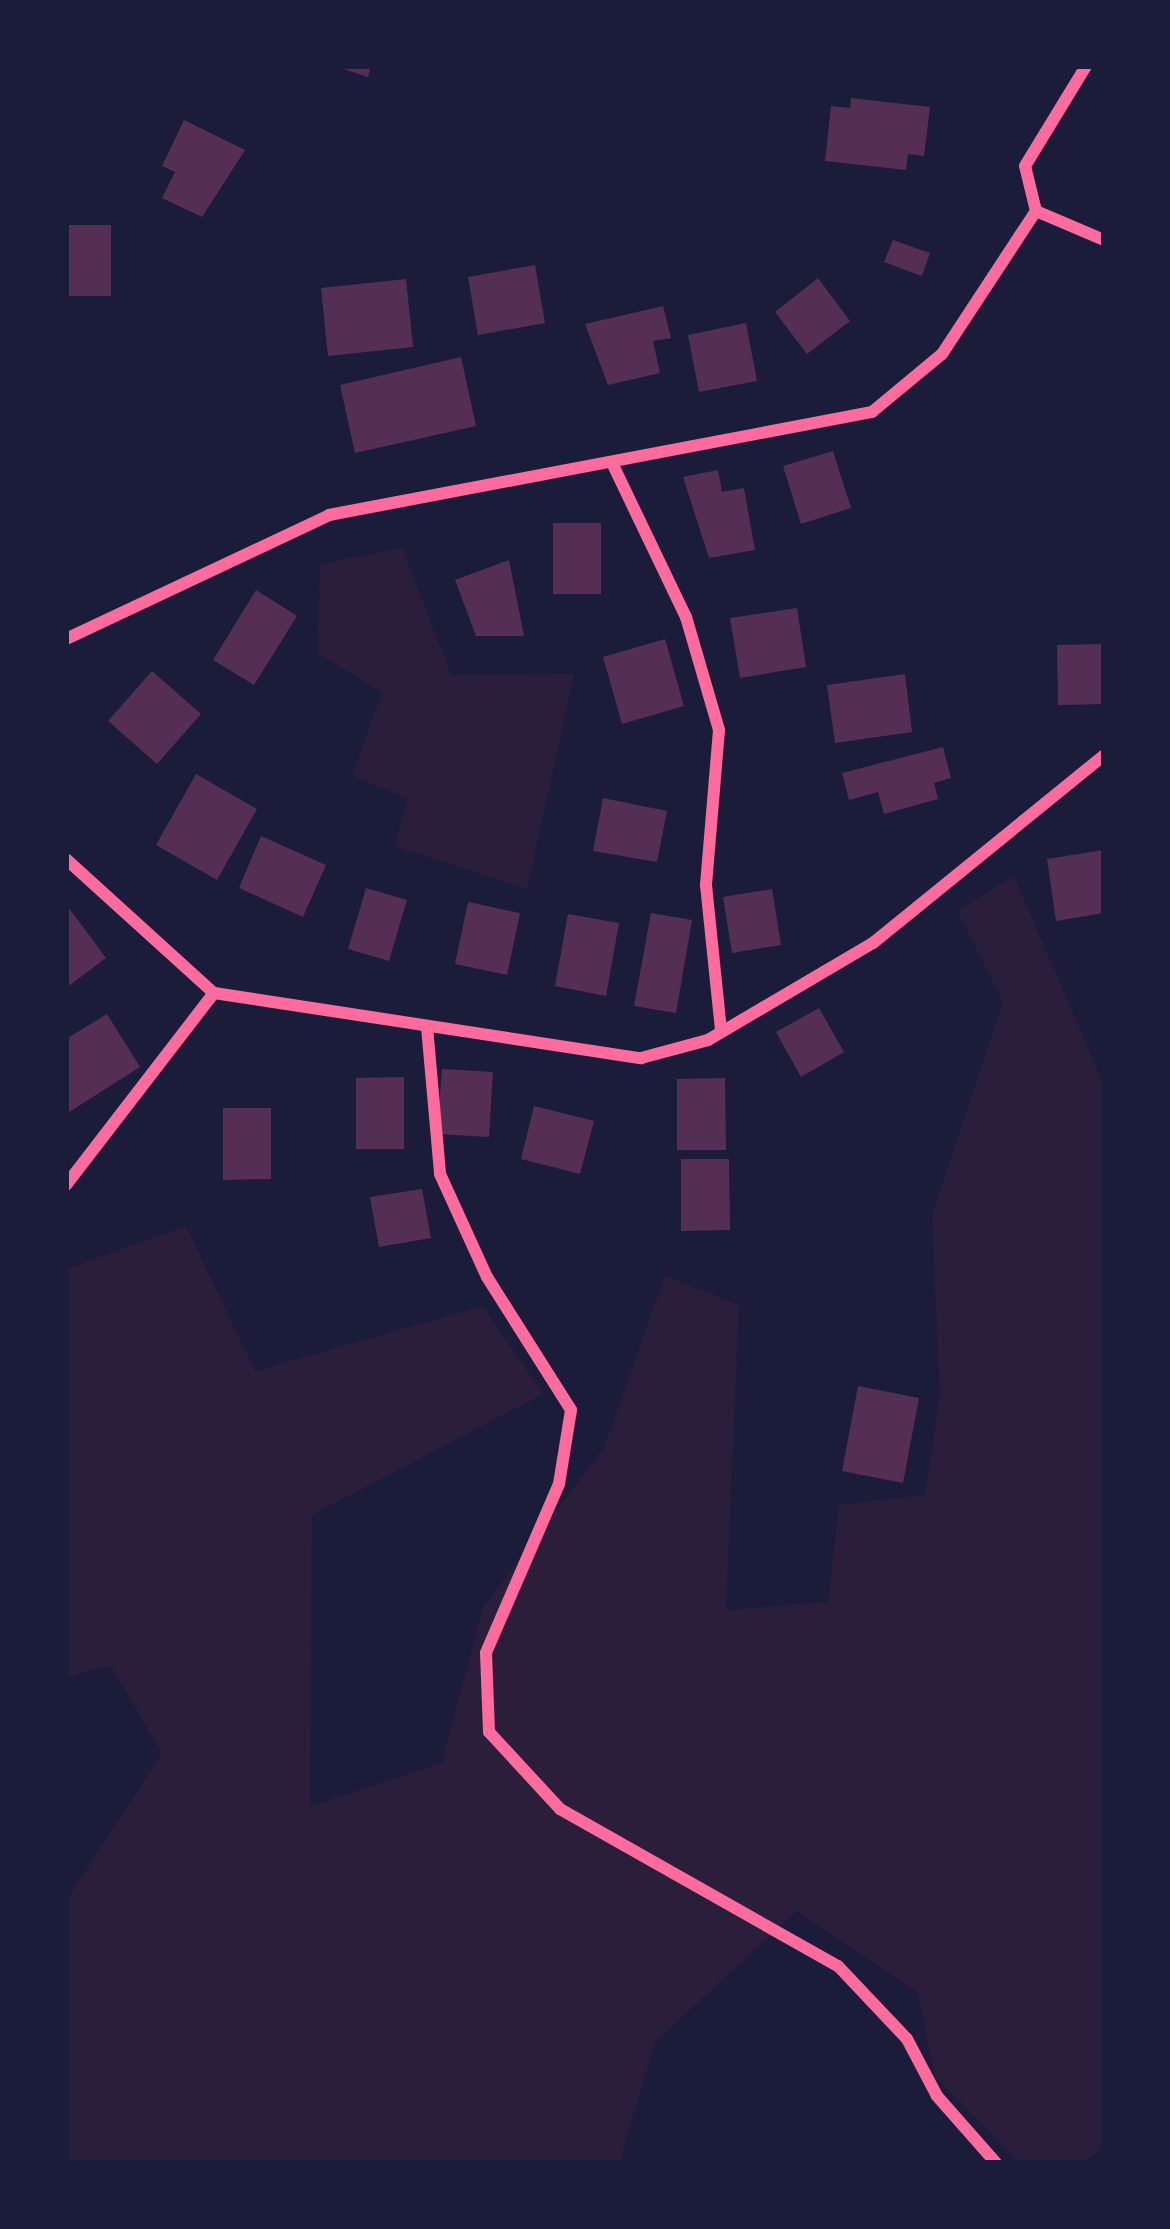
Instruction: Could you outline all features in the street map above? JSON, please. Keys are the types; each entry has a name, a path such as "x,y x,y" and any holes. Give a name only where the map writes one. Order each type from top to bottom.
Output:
{"street":[{"path":"66,639 329,515 614,467 872,412 942,354 1036,211 1025,166 1087,66"},
{"path":"1036,211 1104,240"},
{"path":"614,467 686,617 719,730 706,885 722,1031"},
{"path":"66,859 214,993 603,1058 641,1058 722,1031 930,904 1104,755"},
{"path":"66,1185 214,993"},
{"path":"427,1027 440,1174 487,1277 572,1411 559,1484 486,1653 489,1732 560,1809 838,1966 885,2012 996,2163"}],"shaded area":[{"path":"402,548 451,675 574,674 527,889 394,846 408,799 352,776 382,693 318,653 320,564"},
{"path":"1014,876 1104,1085 1104,2148 1081,2163 1019,2163 935,2076 918,1992 797,1911 655,2042 619,2163 66,2163 66,1901 162,1753 110,1665 66,1678 66,1269 186,1226 255,1371 483,1306 543,1394 312,1515 310,1806 442,1763 483,1607 604,1448 665,1276 739,1305 726,1610 828,1602 839,1505 925,1495 940,1395 932,1215 1003,1003 957,911"}],"building":[{"path":"334,66 371,66 368,77"},
{"path":"851,98 930,107 924,156 908,154 906,170 825,161 831,106 850,108"},
{"path":"184,120 245,150 202,217 162,198 175,172 162,166"},
{"path":"66,225 111,225 111,296 66,296"},
{"path":"893,240 930,253 922,276 884,262"},
{"path":"535,265 545,323 478,335 468,277"},
{"path":"818,278 850,321 807,354 775,312"},
{"path":"406,279 413,347 328,356 321,288"},
{"path":"663,306 671,338 653,341 660,373 608,385 585,324"},
{"path":"746,323 757,381 699,392 688,335"},
{"path":"461,357 476,426 355,453 340,385"},
{"path":"833,451 851,508 801,524 783,466"},
{"path":"718,470 722,492 744,488 755,550 709,558 683,477"},
{"path":"553,523 601,523 601,594 553,594"},
{"path":"509,560 524,636 476,636 455,580"},
{"path":"256,590 297,616 254,685 213,660"},
{"path":"797,608 806,667 740,678 730,618"},
{"path":"665,639 684,706 622,724 603,657"},
{"path":"1104,644 1104,704 1058,705 1057,645"},
{"path":"152,671 201,714 157,764 108,721"},
{"path":"905,674 912,732 835,743 827,685"},
{"path":"943,747 951,778 934,783 938,799 884,814 878,792 849,800 842,773"},
{"path":"196,774 257,809 217,880 156,845"},
{"path":"603,798 667,811 657,862 593,851"},
{"path":"261,836 326,865 303,917 239,888"},
{"path":"1103,850 1104,913 1056,921 1047,859"},
{"path":"366,888 407,900 389,961 348,949"},
{"path":"772,889 781,945 732,953 723,897"},
{"path":"468,902 520,913 507,975 455,964"},
{"path":"69,908 106,958 66,988 66,911"},
{"path":"651,913 692,920 676,1013 634,1006"},
{"path":"568,914 619,923 606,996 555,986"},
{"path":"819,1008 844,1052 801,1077 776,1032"},
{"path":"107,1014 140,1067 66,1114 66,1039"},
{"path":"442,1069 493,1072 489,1137 437,1134"},
{"path":"404,1077 404,1149 356,1149 356,1078"},
{"path":"725,1078 726,1150 677,1150 677,1079"},
{"path":"534,1106 594,1121 580,1174 521,1159"},
{"path":"223,1108 271,1108 271,1179 223,1180"},
{"path":"681,1159 729,1159 730,1230 681,1231"},
{"path":"422,1189 431,1238 379,1247 370,1197"},
{"path":"858,1386 919,1398 903,1483 842,1471"}]}
